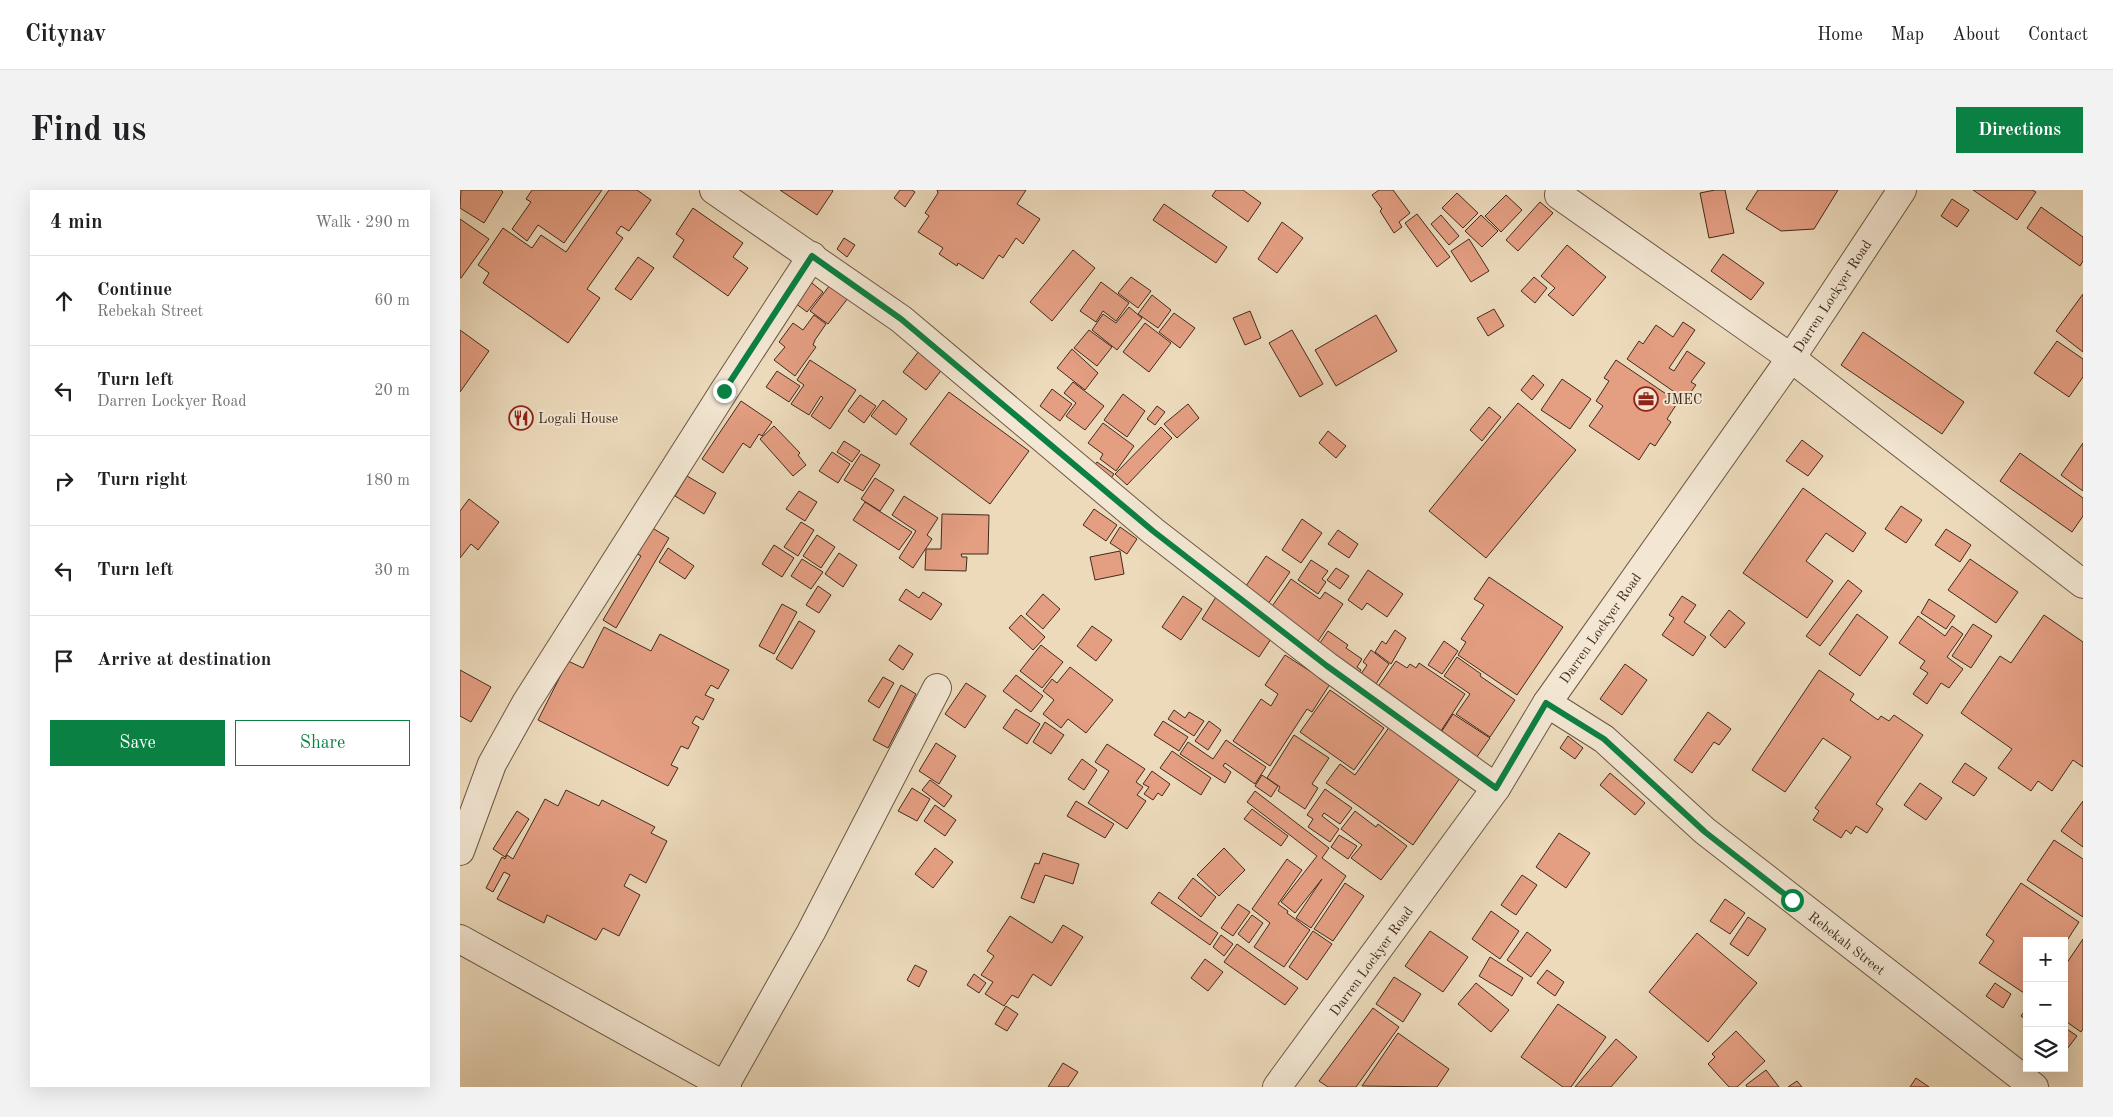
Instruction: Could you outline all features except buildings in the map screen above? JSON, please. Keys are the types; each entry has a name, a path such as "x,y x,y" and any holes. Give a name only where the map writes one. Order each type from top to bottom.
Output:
{"street":[{"path":"714,190 901,319 1160,537 1327,666 1496,788"},
{"name":"Darren Lockyer Road","path":"1277,1087 1496,788 1546,703 1791,358 1902,190"},
{"path":"1559,195 1791,358 2083,584"},
{"path":"460,851 492,764 526,703 812,256"},
{"path":"460,939 726,1086 811,932 937,688"},
{"name":"Rebekah Street","path":"1546,703 1604,739 1705,832 2034,1087"}],"place":[{"name":"JMEC","path":"1646,399"},
{"name":"Logali House","path":"521,418"}],"route":[{"path":"724,391 812,256 901,319 1153,531 1327,666 1496,788 1546,703 1604,739 1705,832 1792,900"}]}
